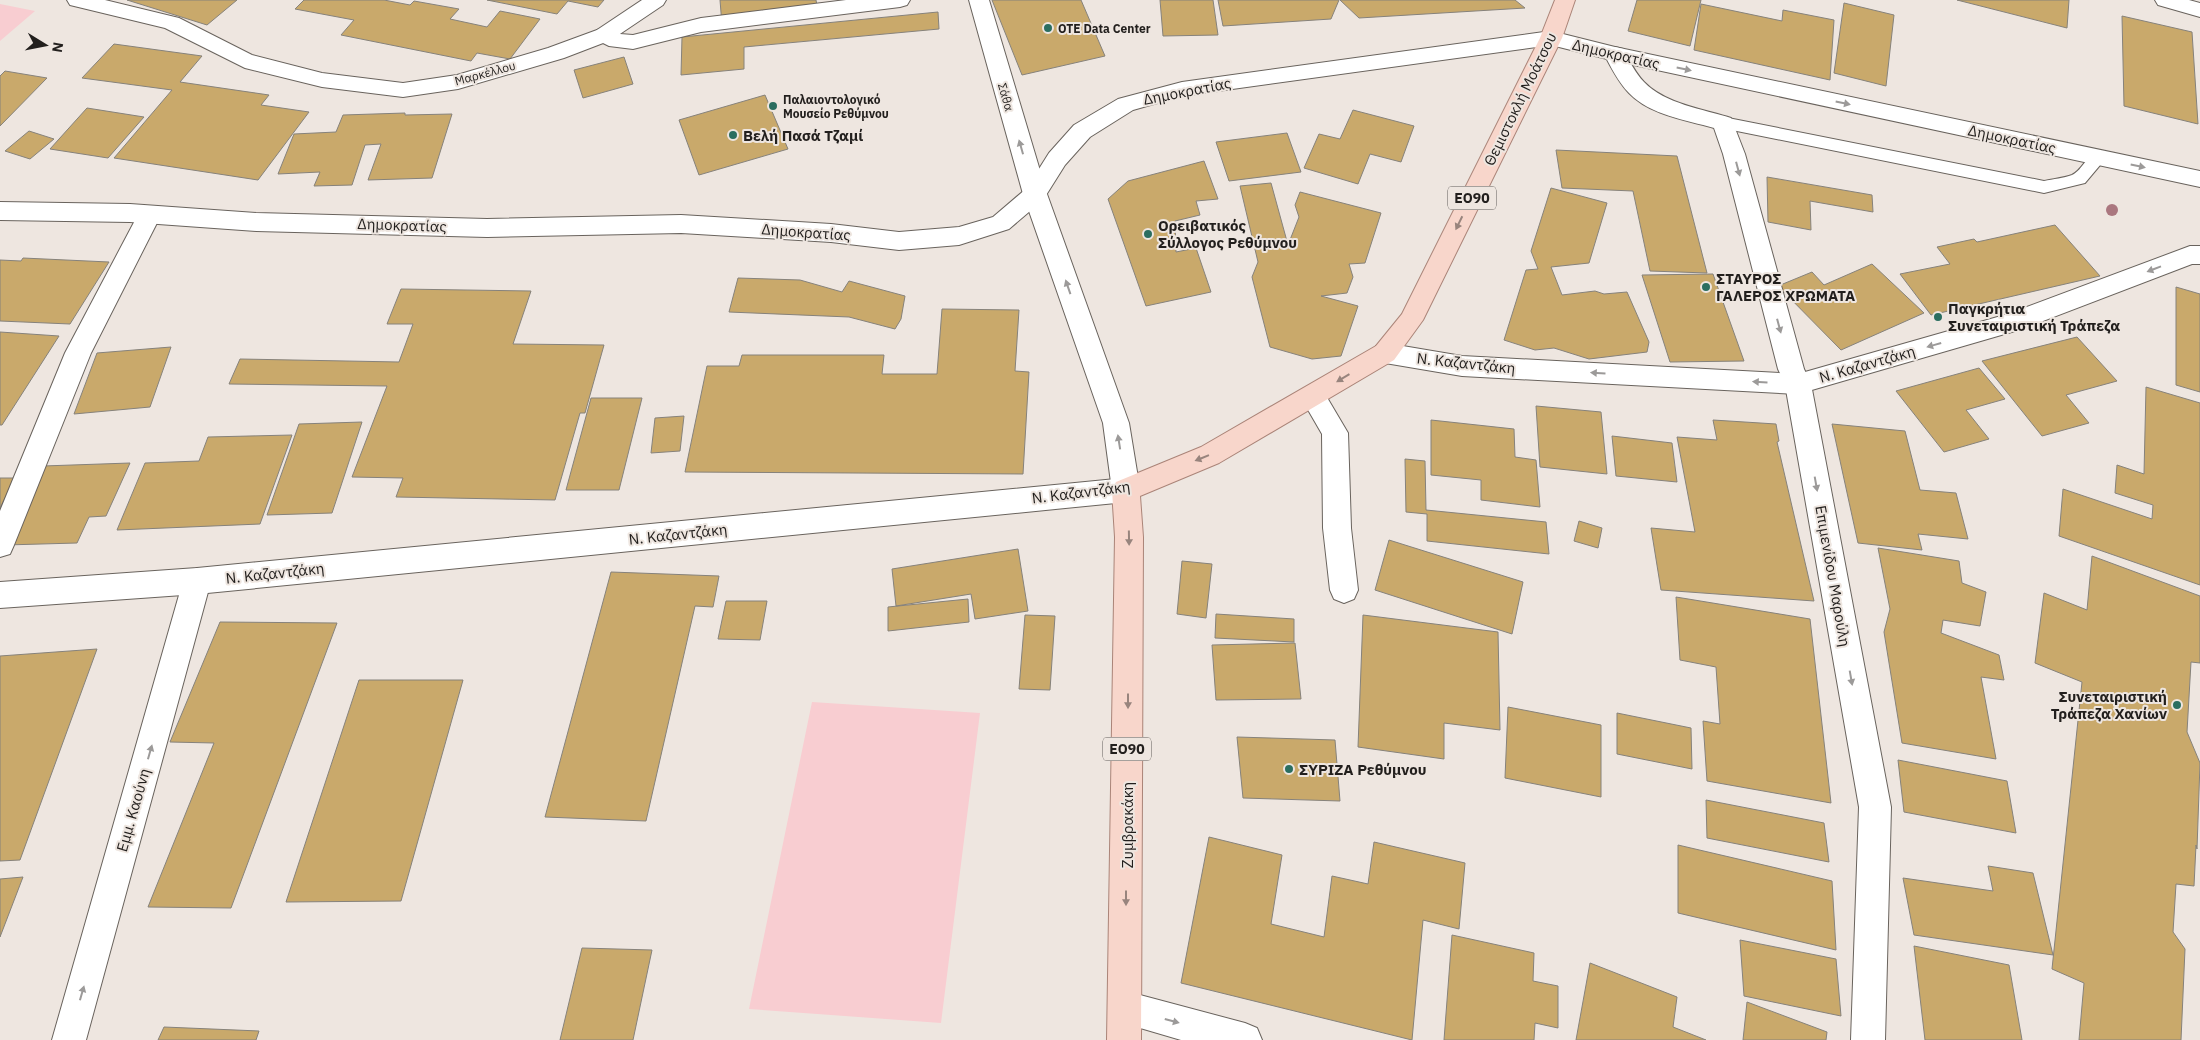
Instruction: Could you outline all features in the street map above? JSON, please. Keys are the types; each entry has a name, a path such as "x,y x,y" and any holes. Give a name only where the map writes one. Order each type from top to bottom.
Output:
{"main road":[{"name":"Θεμιστοκλή Μοάτσου","path":"1385,353 1411,320 1551,38 1565,0"},
{"name":"Ν. Καζαντζάκη","path":"1126,490 1210,455 1385,353"},
{"name":"Ζυμβρακάκη","path":"1125,1024 1129,537 1126,490"}],"street":[{"name":"Μαρκέλλου","path":"76,0 172,23 245,61 322,80 403,90 458,82 556,54 604,35 656,0"},
{"path":"604,35 616,41 632,42 701,25 900,0"},
{"name":"Σάθα","path":"979,0 1035,194 1116,423 1126,490"},
{"path":"2165,0 2200,10"},
{"name":"Δημοκρατίας","path":"0,211 120,213 256,222 487,228 681,224 831,233 899,241 959,236 1001,223 1035,194 1057,159 1082,131 1126,104 1182,89 1551,38 1615,54 2200,179"},
{"path":"1615,54 1630,80 1645,95 1669,106 1723,123"},
{"name":"Επιμενίδου Μαρούλη","path":"1723,123 1734,154 1791,368 1798,384 1874,807 1868,1040"},
{"path":"0,545 78,354 149,215"},
{"name":"Ν. Καζαντζάκη","path":"1385,353 1462,366 1798,384 2013,322 2190,255 2200,255"},
{"path":"1313,396 1335,433 1337,528 1344,590"},
{"name":"Ν. Καζαντζάκη","path":"0,594 197,581 1126,490"},
{"name":"Εμμ. Καούνη","path":"69,1040 197,581"},
{"path":"1125,1024 1245,1040"}],"lane":[{"path":"1723,123 2044,187 2079,179 2098,158"}],"shaded area":[{"path":"0,4 35,11 0,41"},
{"path":"812,702 980,713 941,1023 749,1009"}],"building":[{"path":"127,0 237,0 207,25"},
{"path":"304,0 384,0 410,5 414,1 459,9 450,19 487,27 500,11 540,19 510,59 477,53 471,61 341,35 354,20 295,9"},
{"path":"487,0 604,0 598,7 568,1 557,14"},
{"path":"720,0 816,0 818,11 722,25"},
{"name":"OTE Data Center","path":"992,0 1081,0 1105,56 1022,75"},
{"path":"1160,0 1213,0 1218,35 1163,36"},
{"path":"1218,0 1339,0 1331,19 1223,26"},
{"path":"1340,0 1515,0 1525,8 1359,18"},
{"path":"1637,0 1701,0 1690,46 1628,31"},
{"path":"1957,0 2069,0 2067,28"},
{"path":"1844,3 1894,15 1886,86 1834,73"},
{"path":"1701,4 1782,21 1783,10 1834,20 1830,80 1694,50"},
{"path":"938,12 939,29 744,47 744,69 681,75 682,37"},
{"path":"2122,16 2192,32 2198,124 2124,106"},
{"path":"114,44 202,56 180,82 269,95 261,105 309,112 258,180 114,158 172,90 82,78"},
{"path":"624,57 633,84 583,98 574,70"},
{"path":"5,71 47,78 0,126 0,76"},
{"name":"Βελή Πασά Τζαμί","path":"765,95 788,149 699,175 679,120"},
{"path":"87,108 144,117 108,158 50,149"},
{"path":"1353,110 1414,126 1401,162 1370,154 1358,184 1304,168 1319,134 1340,139"},
{"path":"405,113 405,115 452,114 432,178 368,180 381,144 365,145 352,185 314,186 320,172 278,174 294,134 336,132 343,115"},
{"path":"29,131 54,139 30,159 5,151"},
{"path":"1287,133 1301,172 1229,181 1216,142"},
{"path":"1556,150 1677,156 1707,273 1650,271 1633,191 1562,188"},
{"name":"Ορειβατικός Σύλλογος Ρεθύμνου","path":"1204,161 1218,199 1196,201 1200,215 1175,221 1176,252 1196,248 1211,292 1146,306 1108,199 1128,181"},
{"path":"1767,177 1872,195 1873,212 1810,201 1811,230 1768,222"},
{"path":"1271,183 1288,245 1299,217 1295,205 1300,192 1381,213 1365,263 1349,264 1353,277 1347,293 1321,296 1358,306 1341,356 1312,359 1270,347 1252,277 1258,262 1240,186"},
{"path":"1551,188 1607,203 1589,263 1551,267 1562,295 1595,291 1604,294 1627,292 1649,342 1647,352 1589,359 1554,348 1535,350 1504,340 1526,270 1538,269 1531,251"},
{"path":"2055,225 2100,276 1931,315 1900,274 1950,264 1937,247 1974,239 1977,242"},
{"path":"23,258 109,262 70,324 0,321 0,260 21,261"},
{"path":"1872,264 1924,313 1841,350 1778,286 1812,272 1824,285"},
{"path":"1713,274 1744,361 1670,362 1642,275"},
{"path":"738,278 800,280 842,292 849,281 905,296 901,319 895,329 849,317 729,312"},
{"path":"2176,287 2200,294 2200,392 2176,385"},
{"path":"401,289 531,291 513,344 604,345 585,413 580,413 555,500 396,497 403,478 352,477 387,386 229,384 240,359 399,362 413,324 387,324"},
{"path":"942,309 1019,310 1015,371 1029,372 1023,474 685,472 707,366 739,366 742,355 884,355 882,374 937,374"},
{"path":"0,332 59,336 2,425 0,425"},
{"path":"2077,337 2117,381 2066,395 2089,423 2042,436 1982,361"},
{"path":"171,347 150,407 74,414 97,353"},
{"path":"1979,368 2005,399 1966,410 1989,439 1944,452 1896,391"},
{"path":"2146,387 2200,403 2200,585 2059,536 2063,489 2152,519 2153,505 2115,493 2117,465 2144,474"},
{"path":"591,398 642,398 619,490 566,490"},
{"path":"1536,406 1601,412 1607,474 1540,467"},
{"path":"684,416 680,451 651,453 655,418"},
{"path":"1431,420 1514,429 1515,457 1536,460 1540,507 1481,500 1481,480 1431,475"},
{"path":"1713,420 1776,424 1779,441 1777,442 1814,601 1661,590 1651,528 1695,532 1677,437 1717,440"},
{"path":"362,422 332,513 267,515 299,424"},
{"path":"1832,424 1905,431 1920,490 1956,493 1968,539 1918,534 1922,550 1858,543"},
{"path":"292,435 260,524 117,530 145,463 199,461 208,437"},
{"path":"1612,436 1672,443 1677,482 1616,476"},
{"path":"1405,459 1425,461 1426,510 1546,522 1549,554 1427,541 1427,514 1406,512"},
{"path":"130,463 106,516 89,517 77,543 5,545 43,466"},
{"path":"0,478 15,478 0,508"},
{"path":"1579,521 1602,528 1598,548 1574,541"},
{"path":"1389,540 1523,582 1512,634 1375,590"},
{"path":"1878,548 1959,561 1962,583 1986,592 1980,626 1943,620 1941,633 1999,655 2004,680 1981,677 1996,759 1902,743 1884,632 1890,609"},
{"path":"1018,549 1028,611 975,619 971,594 896,606 892,569"},
{"path":"2092,556 2200,596 2200,663 2191,662 2187,732 2200,763 2197,849 2196,845 2194,886 2176,884 2173,932 2185,949 2181,1040 2079,1040 2084,983 2052,969 2082,682 2035,663 2044,593 2087,610"},
{"path":"1182,561 1212,564 1206,618 1177,614"},
{"path":"611,572 719,576 713,607 695,606 646,821 545,817"},
{"path":"1676,597 1810,619 1831,803 1707,781 1703,721 1720,724 1716,667 1680,660"},
{"path":"968,599 969,622 888,631 888,607"},
{"path":"726,601 767,601 760,640 718,639"},
{"path":"1216,614 1294,619 1294,642 1215,638"},
{"path":"1025,615 1055,616 1050,690 1019,689"},
{"path":"1363,615 1498,632 1500,730 1444,723 1444,759 1358,747"},
{"path":"220,622 337,623 231,908 148,907 214,743 170,742"},
{"path":"1295,643 1301,699 1216,700 1212,645"},
{"path":"97,649 20,860 0,861 0,656"},
{"path":"359,680 463,680 401,901 286,902"},
{"path":"1508,707 1601,725 1601,797 1505,778"},
{"path":"1617,713 1691,728 1692,769 1617,754"},
{"name":"ΣΥΡΙΖΑ Ρεθύμνου","path":"1237,737 1335,740 1340,801 1243,798"},
{"path":"1898,760 2007,781 2016,833 1904,812"},
{"path":"1706,800 1824,823 1829,862 1707,838"},
{"path":"1209,837 1282,855 1271,924 1324,937 1332,876 1368,884 1374,842 1465,863 1459,929 1423,920 1412,1040 1181,983"},
{"path":"1678,845 1832,881 1836,950 1678,913"},
{"path":"1988,866 2033,873 2053,955 1914,935 1903,878 1993,891"},
{"path":"23,877 0,937 0,879"},
{"path":"1452,935 1534,953 1533,981 1558,986 1558,1028 1535,1023 1534,1040 1444,1040"},
{"path":"1740,940 1836,959 1841,1016 1744,996"},
{"path":"1914,946 2009,965 2022,1040 1925,1040"},
{"path":"582,948 652,950 633,1040 560,1040"},
{"path":"1590,963 1677,997 1673,1027 1706,1040 1576,1040"},
{"path":"1747,1002 1827,1032 1826,1040 1743,1040"},
{"path":"164,1027 259,1031 256,1040 158,1040"}],"place":[{"name":"OTE Data Center","path":"1048,28"},
{"name":"Παλαιοντολογικό Μουσείο Ρεθύμνου","path":"773,106"},
{"name":"Βελή Πασά Τζαμί","path":"733,135"},
{"name":"Ορειβατικός Σύλλογος Ρεθύμνου","path":"1148,234"},
{"name":"ΣΤΑΥΡΟΣ ΓΑΛΕΡΟΣ ΧΡΩΜΑΤΑ","path":"1706,287"},
{"name":"Παγκρήτια Συνεταιριστική Τράπεζα","path":"1938,317"},
{"name":"Συνεταιριστική Τράπεζα Χανίων","path":"2177,705"},
{"name":"ΣΥΡΙΖΑ Ρεθύμνου","path":"1289,769"}]}
